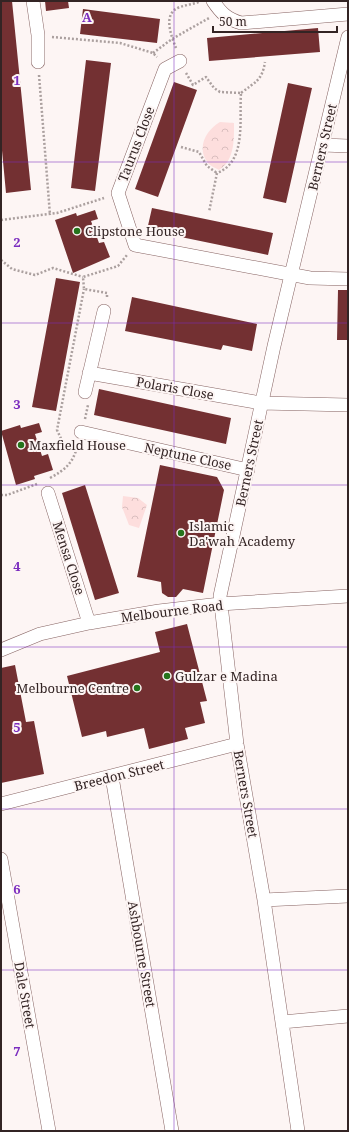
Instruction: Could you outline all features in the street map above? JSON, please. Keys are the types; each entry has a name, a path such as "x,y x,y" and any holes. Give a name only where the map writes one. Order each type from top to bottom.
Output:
{"street":[{"path":"33,1 38,35 38,62"},
{"path":"217,6 229,19 241,23 348,14"},
{"name":"Berners Street","path":"298,1131 264,900 237,744 220,596 248,470 261,403 348,37"},
{"path":"165,69 180,61"},
{"name":"Taurus Close","path":"135,245 118,193 165,69"},
{"path":"323,145 348,146"},
{"path":"135,245 310,278 348,279"},
{"path":"85,392 104,311"},
{"name":"Polaris Close","path":"89,374 261,403 348,405"},
{"name":"Neptune Close","path":"81,432 248,470"},
{"name":"Mensa Close","path":"46,487 89,623"},
{"name":"Melbourne Road","path":"1,650 40,634 89,623 159,611 220,604 348,600"},
{"name":"Breedon Street","path":"1,804 237,744"},
{"name":"Ashbourne Street","path":"112,777 172,1131"},
{"name":"Dale Street","path":"1,859 49,1131"},
{"path":"264,900 348,896"},
{"path":"282,1022 348,1016"}],"path":[{"path":"201,1 179,7 172,12 168,26 180,61 193,85 206,77 214,88 220,92 240,93 259,80 263,72 265,62"},
{"path":"154,53 217,6"},
{"path":"38,35 75,40 120,43 154,53 165,69"},
{"path":"38,62 50,215"},
{"path":"217,173 227,168 234,159 238,150 240,93"},
{"path":"180,147 199,152 207,166 217,173"},
{"path":"209,212 217,173"},
{"path":"1,220 50,215 118,193"},
{"path":"1,260 12,269 35,275 53,268 83,277 118,266 135,245"},
{"path":"77,449 63,444 57,430 84,288 83,277"},
{"path":"84,288 107,293 104,311"},
{"path":"1,495 46,487"}],"green space":[{"path":"220,122 234,123 234,136 231,155 224,166 219,170 208,163 204,157 203,146 207,135 215,125"},
{"path":"123,496 138,498 147,505 139,528 129,525 122,507"}],"building":[{"path":"1,1 12,1 31,190 6,193 1,140"},
{"path":"45,1 68,1 69,8 46,11"},
{"path":"83,9 160,19 157,43 80,34"},
{"path":"318,28 320,52 209,61 207,38"},
{"path":"86,60 111,63 95,191 71,188"},
{"path":"174,82 197,90 158,197 135,189"},
{"path":"288,83 312,88 286,203 263,198"},
{"path":"152,208 273,233 268,255 147,230"},
{"name":"Clipstone House","path":"95,210 98,219 91,221 99,243 104,242 110,257 73,273 55,220 76,213 77,216"},
{"path":"56,278 80,282 56,411 32,407"},
{"path":"338,290 348,290 348,340 337,340"},
{"path":"132,297 257,324 252,351 223,345 221,350 125,331"},
{"path":"99,389 231,418 226,444 94,415"},
{"name":"Maxfield House","path":"39,423 42,432 35,434 42,456 48,454 53,470 34,476 35,479 16,485 1,431 20,425 21,428"},
{"name":"Islamic Da'wah Academy","path":"160,465 217,477 224,490 203,593 183,589 176,597 168,597 162,593 161,582 137,577"},
{"path":"85,485 119,593 95,600 62,493"},
{"name":"Melbourne Centre","path":"187,624 207,701 200,702 205,723 185,728 188,739 149,749 144,728 107,737 106,731 82,737 67,676 160,652 155,632"},
{"path":"15,665 26,722 34,721 44,774 1,783 1,668"}],"place":[{"name":"Clipstone House","path":"77,231"},
{"name":"Maxfield House","path":"21,445"},
{"name":"Islamic Da'wah Academy","path":"181,533"},
{"name":"Gulzar e Madina","path":"167,676"},
{"name":"Melbourne Centre","path":"137,688"}]}
